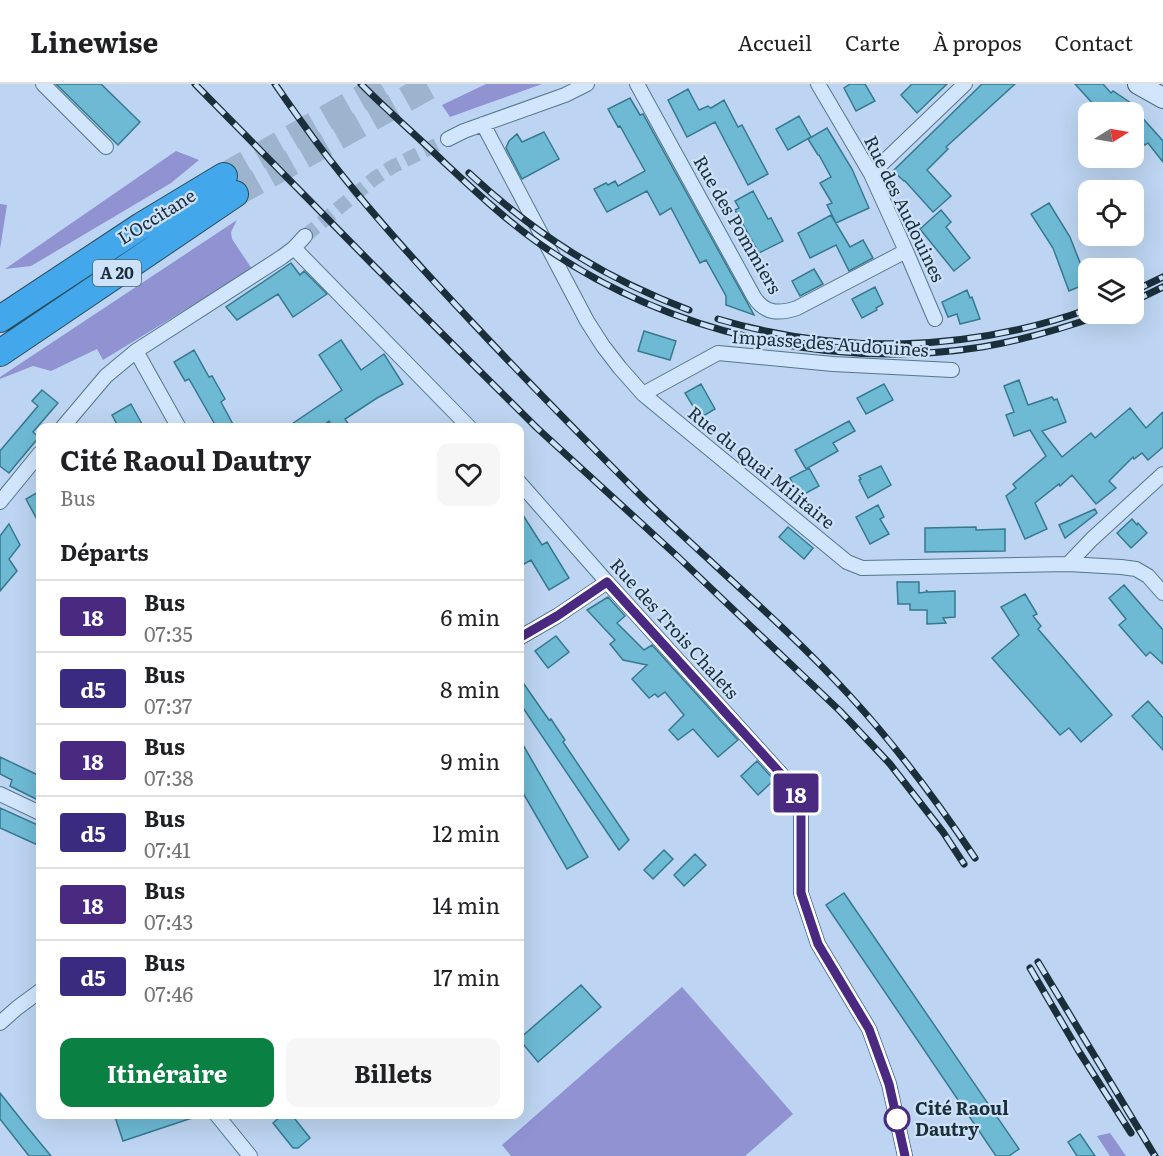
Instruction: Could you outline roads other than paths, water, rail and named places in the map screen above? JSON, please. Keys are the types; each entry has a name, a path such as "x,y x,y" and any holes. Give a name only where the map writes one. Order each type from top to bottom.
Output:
{"highway":[{"name":"L'Occitane","path":"0,319 132,232 230,185 0,352"}],"street":[{"path":"43,84 106,147"},
{"path":"448,139 464,131 565,95 587,84"},
{"name":"Rue des Pommiers","path":"637,84 754,297 765,309 785,312 797,308 906,251"},
{"name":"Rue des Audouines","path":"818,84 871,174 936,319"},
{"path":"871,174 965,84"},
{"path":"1138,84 1163,98"},
{"name":"Rue du Quai Militaire","path":"483,124 587,321 620,368 643,394 847,562 862,568 1068,564 1136,569 1148,576 1163,593"},
{"path":"66,423 106,376 136,351 282,257 305,236"},
{"path":"294,248 465,423"},
{"path":"136,351 176,423"},
{"name":"Impasse des Audouines","path":"643,394 718,353 833,364 952,370"},
{"path":"0,502 36,459"},
{"path":"1068,564 1163,474"},
{"name":"Rue des Trois Chalets","path":"524,488 791,785 801,800 801,893 818,944 869,1029 889,1084 905,1156"},
{"path":"524,635 607,582"},
{"path":"0,794 36,811"},
{"path":"0,1023 36,994"},
{"path":"220,1119 250,1156"}],"tunnel":[{"path":"224,176 386,84"},
{"path":"235,194 433,84"},
{"path":"305,236 375,178 448,139"}],"railway":[{"path":"195,84 537,428 677,556 840,711 890,764 943,832 964,864"},
{"path":"275,84 366,205 490,341 641,496 774,619 850,696 915,774 975,858"},
{"path":"361,84 480,195 537,242 586,273 638,300 693,321 749,337 807,348 865,353 924,353 982,347 1013,341 1078,323"},
{"path":"469,173 520,216 572,253 628,284 689,310"},
{"path":"1144,286 1163,277"},
{"path":"1144,296 1163,287"},
{"path":"718,319 764,331 811,339 904,344 951,341 998,334 1078,312"},
{"path":"1038,962 1155,1156"},
{"path":"1030,968 1078,1050 1131,1133"}],"place":[{"name":"Cité Raoul Dautry","path":"897,1119"}]}
